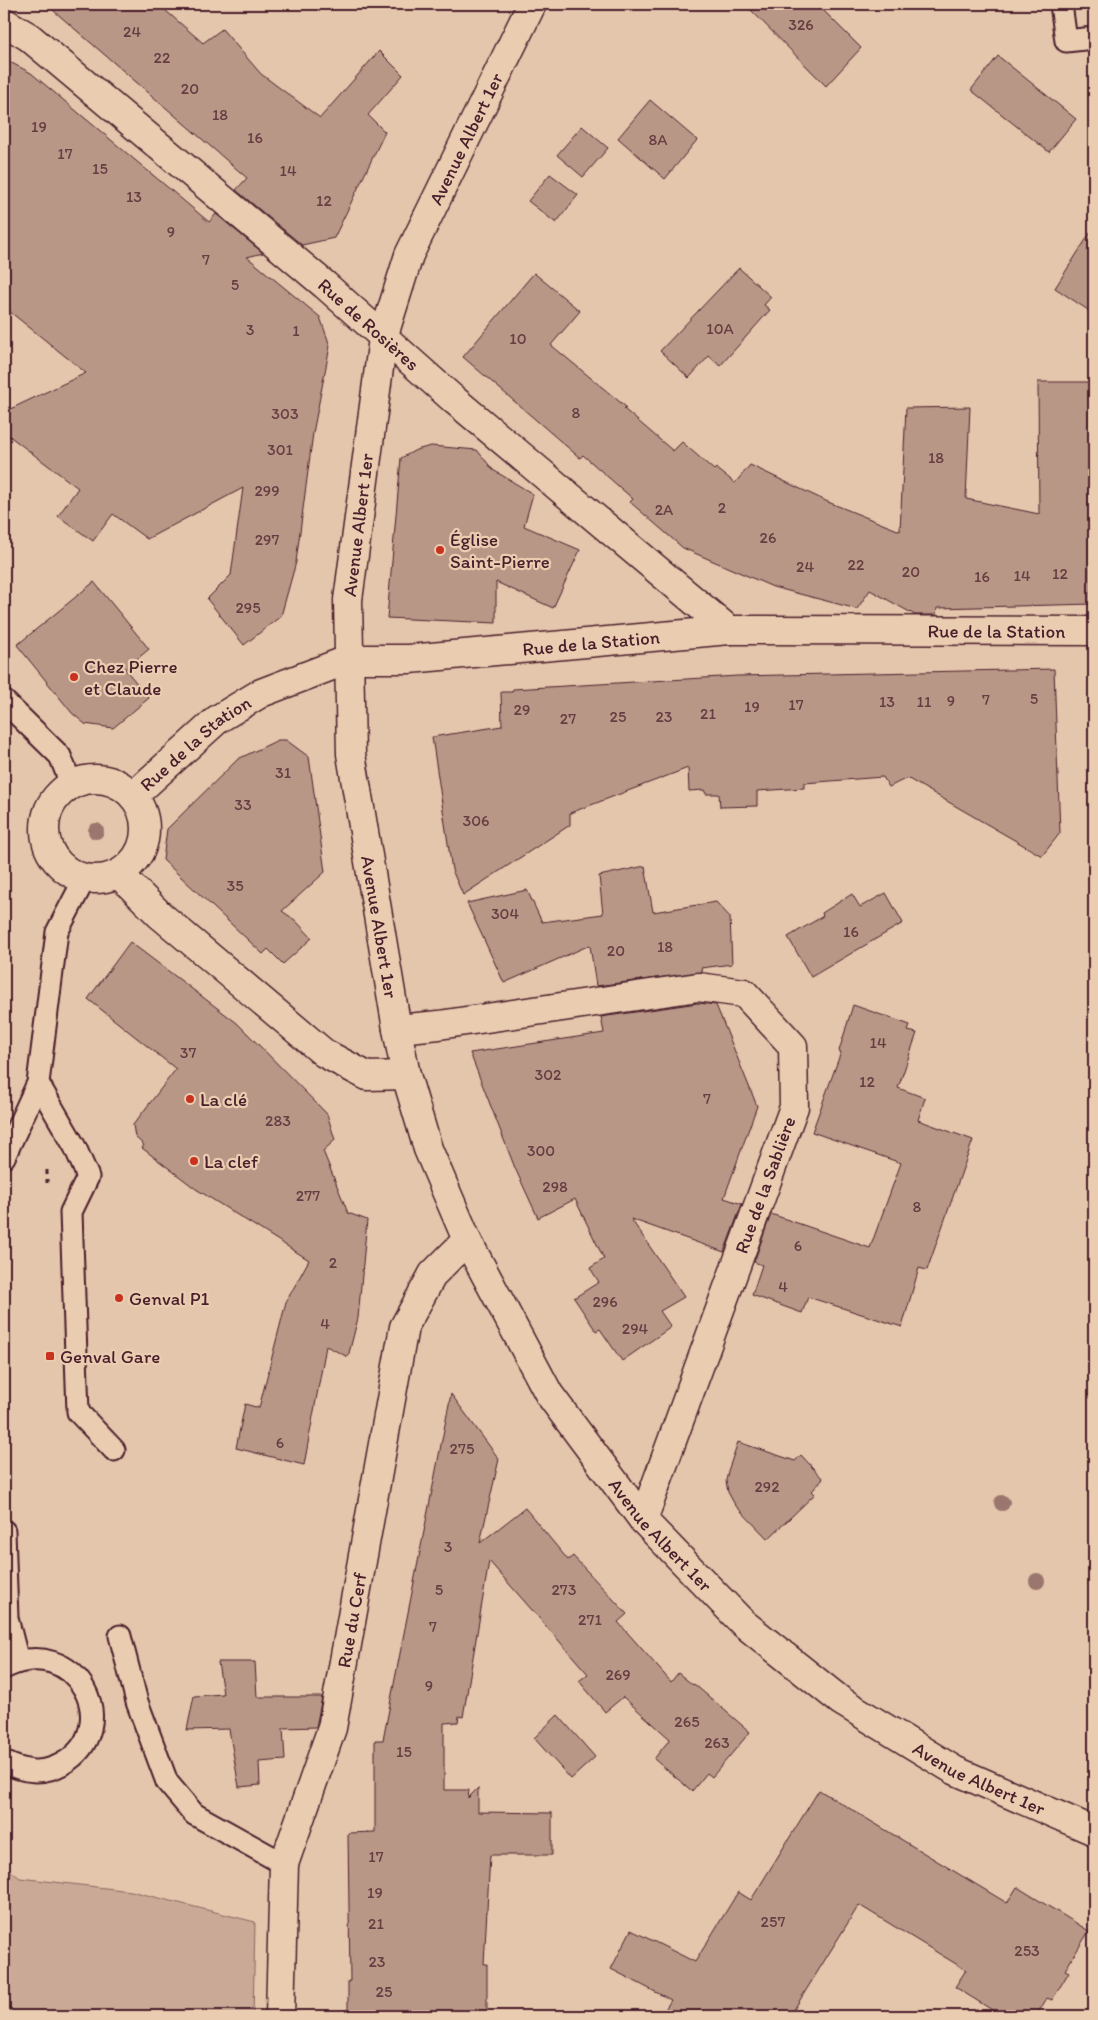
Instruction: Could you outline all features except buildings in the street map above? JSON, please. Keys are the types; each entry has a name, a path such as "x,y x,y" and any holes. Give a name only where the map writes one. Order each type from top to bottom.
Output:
{"street":[{"name":"Avenue Albert 1er","path":"532,4 408,255 383,338 348,600 351,754 406,1075 428,1149 467,1240 549,1394 643,1520 743,1623 841,1701 954,1770 1094,1831"},
{"name":"Rue de Rosières","path":"4,22 36,43 325,285 383,338 729,630"},
{"name":"Rue de la Station","path":"133,796 218,719 260,693 350,660 409,659 729,630 1094,631"},
{"name":"Rue de la Station","path":"71,784 87,779 104,780 120,786 133,796 142,812 145,827 144,843 133,863 119,874"},
{"path":"71,784 58,795 48,808 44,825 45,841 52,857 64,869 85,878 106,879 119,874 160,915 324,1053 367,1076 406,1075"},
{"name":"Rue de la Sablière","path":"397,1028 439,1025 698,987 744,993 793,1046 794,1107 643,1520"},
{"name":"Rue du Cerf","path":"280,2016 284,1864 332,1728 404,1327 434,1274 467,1240"}],"lane":[{"path":"1061,4 1066,41 1094,38"},
{"path":"4,701 60,756 71,784"},
{"path":"4,1157 38,1083 57,932 85,878"},
{"path":"38,1083 75,1147 88,1177 71,1212 78,1412 114,1450"},
{"path":"4,1531 7,1618 11,1664 37,1658 56,1662 72,1673 85,1688 91,1706 91,1726 84,1744 71,1759 54,1768 37,1772 19,1770 4,1762"},
{"path":"120,1636 137,1702 167,1782 194,1814 284,1864"}],"path":[{"path":"47,1164 48,1192"}],"shaded area":[{"path":"4,1866 20,1878 131,1891 255,1922 253,2016 4,2016"}],"place":[{"name":"Église Saint-Pierre","path":"440,550"},
{"name":"Chez Pierre et Claude","path":"74,677"},
{"name":"La clé","path":"190,1099"},
{"name":"La clef","path":"194,1161"},
{"name":"Genval P1","path":"119,1298"},
{"name":"Genval Gare","path":"50,1356"}]}
